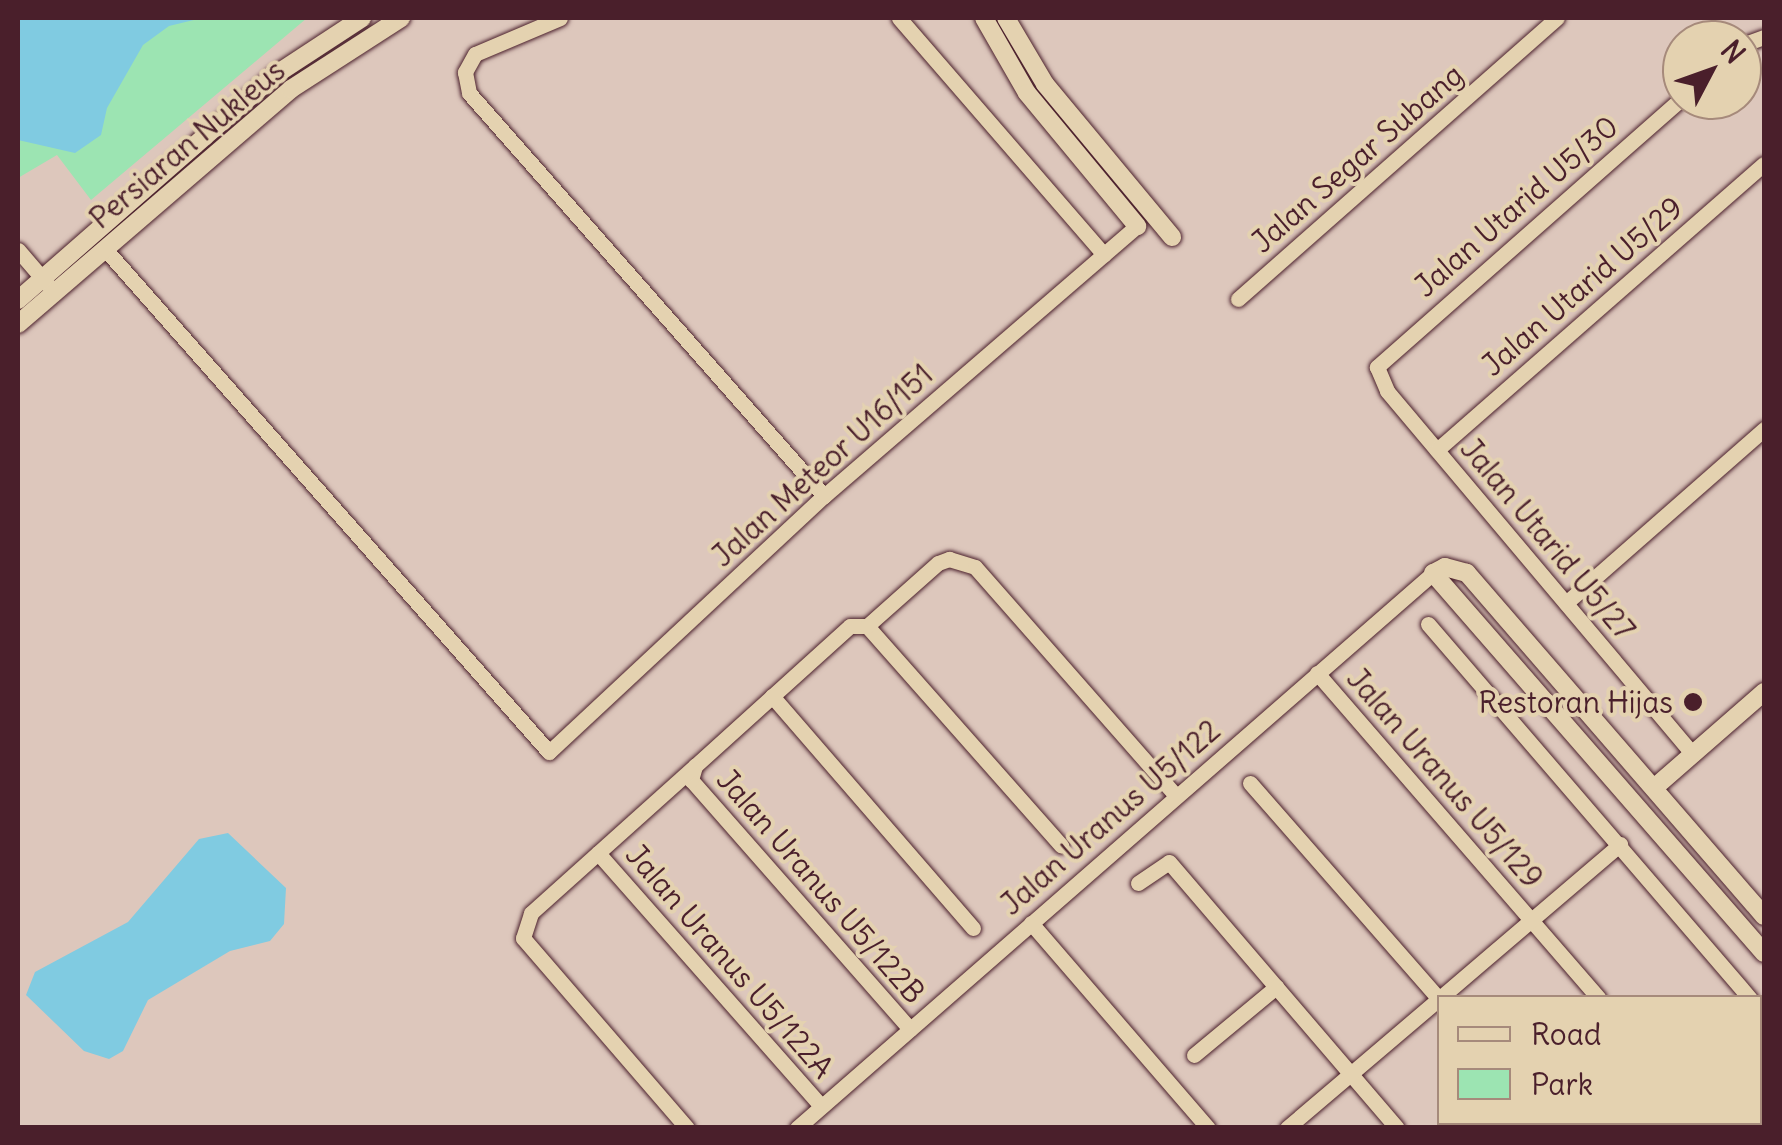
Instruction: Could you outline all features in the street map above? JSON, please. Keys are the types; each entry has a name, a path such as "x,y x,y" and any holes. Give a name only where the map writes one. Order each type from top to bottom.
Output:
{"street":[{"name":"Persiaran Nukleus","path":"48,286 275,75 362,18"},
{"name":"Persiaran Nukleus","path":"18,324 24,297 105,249 291,88 402,18"},
{"path":"560,18 475,54 465,72 469,92 824,496"},
{"path":"898,18 1104,255"},
{"path":"984,18 1027,94 1137,226"},
{"path":"1006,18 1045,84 1172,237"},
{"name":"Jalan Segar Subang","path":"1238,299 1557,18"},
{"name":"Jalan Utarid U5/30","path":"1386,356 1662,115"},
{"name":"Jalan Utarid U5/29","path":"1437,450 1764,164"},
{"name":"Jalan Meteor U16/151","path":"105,249 549,752 824,496 1137,226"},
{"path":"18,250 48,286"},
{"name":"Jalan Utarid U5/27","path":"1386,356 1378,377 1693,754"},
{"path":"1566,603 1764,429"},
{"name":"Jalan Uranus U5/122A","path":"687,1128 524,938 532,913 693,773 850,626 867,626 949,558 975,567 1176,796"},
{"path":"1764,916 1467,573 1445,567 1433,573 1764,953"},
{"name":"Jalan Uranus U5/122","path":"797,1128 1433,573"},
{"path":"1428,624 1747,995"},
{"path":"867,626 1061,845"},
{"name":"Jalan Uranus U5/129","path":"1317,673 1596,995"},
{"path":"1532,686 1634,788 1654,788 1764,692"},
{"path":"772,696 973,928"},
{"name":"Jalan Uranus U5/122B","path":"693,773 910,1029"},
{"path":"1250,783 1437,997"},
{"path":"1654,788 1658,817 1744,929"},
{"path":"1444,995 1620,844"},
{"name":"Jalan Uranus U5/122A","path":"598,852 821,1106"},
{"path":"1138,883 1169,862 1397,1128"},
{"path":"1030,923 1208,1128"},
{"path":"1194,1055 1276,986"},
{"path":"1287,1128 1437,1001"}],"green space":[{"path":"18,18 307,18 91,200 57,155 18,178"}],"water":[{"path":"18,18 202,18 169,26 143,45 107,108 101,135 75,153 18,140"},
{"path":"228,833 286,888 284,924 270,941 230,951 148,1000 123,1051 109,1059 84,1051 26,995 35,972 128,922 199,839"}],"place":[{"name":"Restoran Hijas","path":"1693,702"}]}
